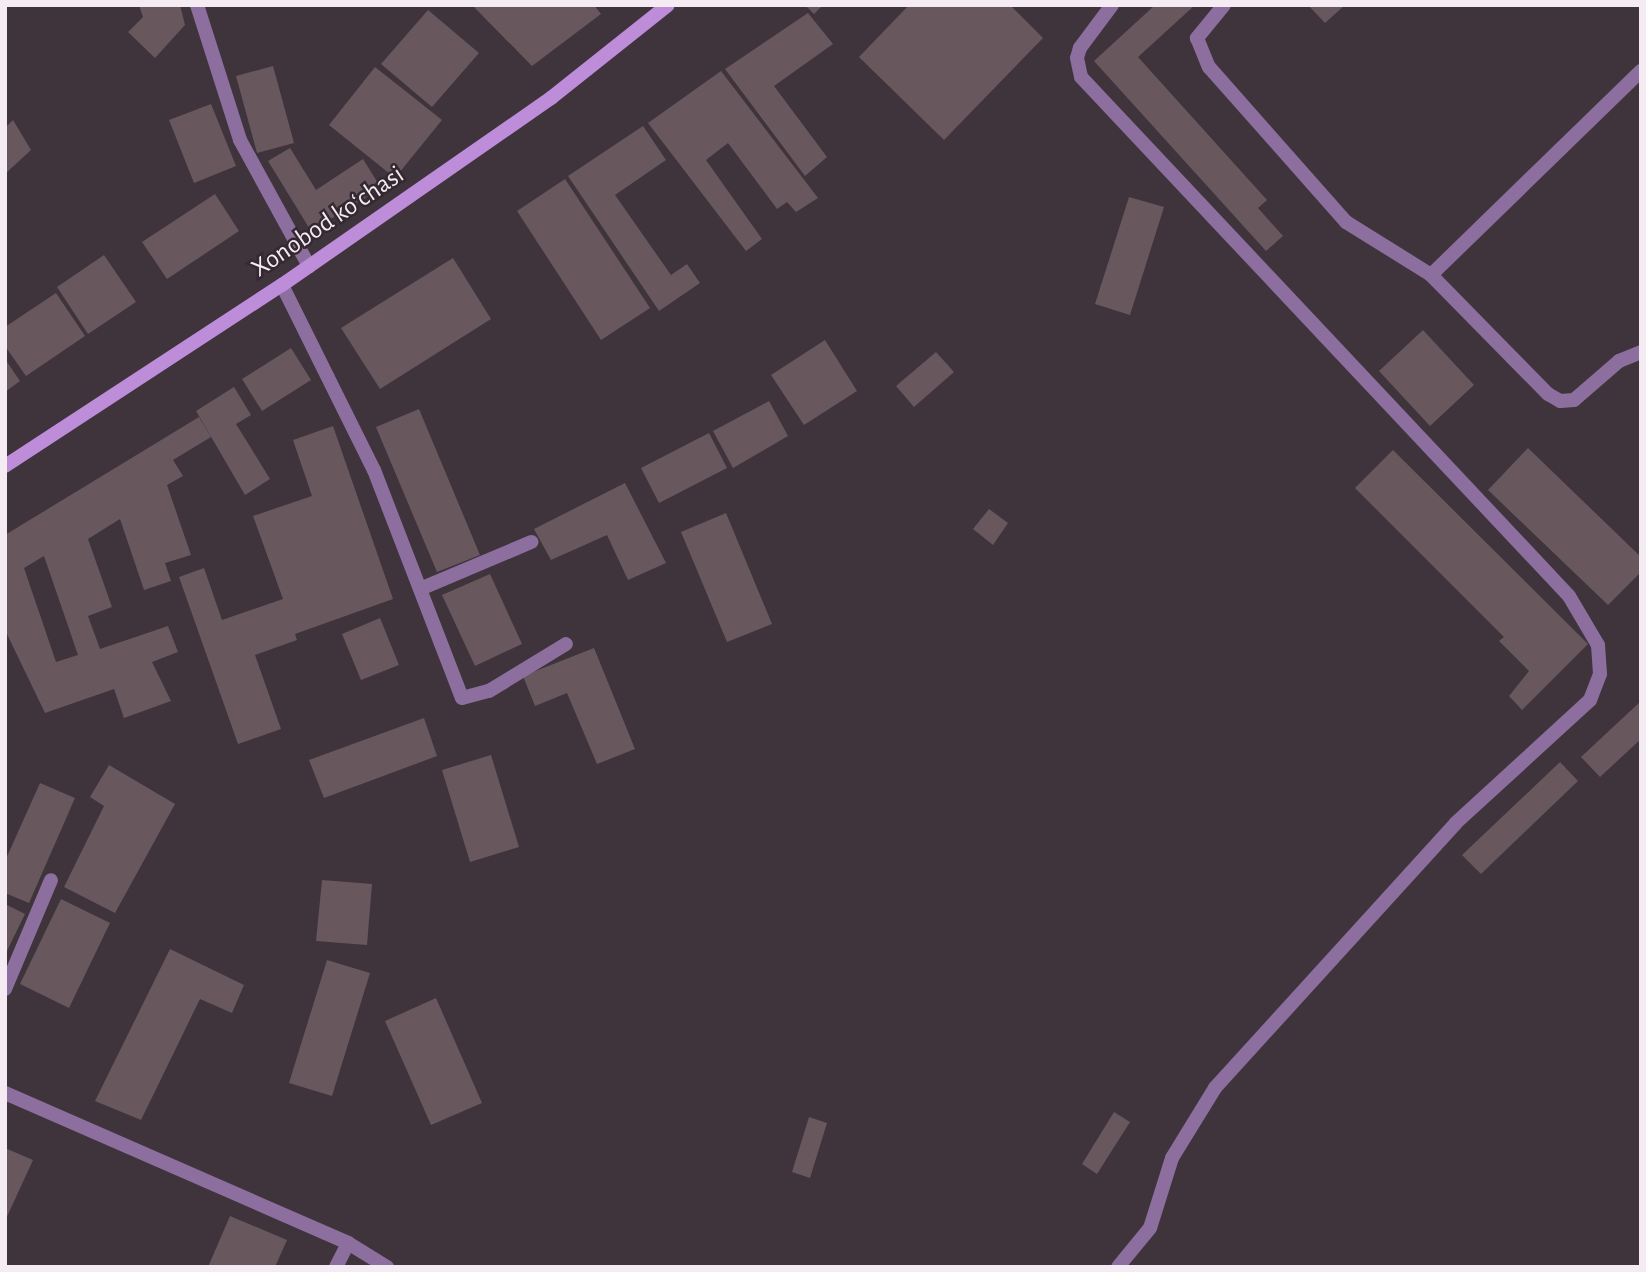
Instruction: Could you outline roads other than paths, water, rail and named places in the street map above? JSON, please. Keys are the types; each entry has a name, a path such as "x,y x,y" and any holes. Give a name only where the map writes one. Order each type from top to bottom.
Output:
{"main road":[{"name":"Xonobod koʻchasi","path":"5,466 282,285 551,98 668,5"}],"street":[{"path":"197,5 240,140 309,266"},
{"path":"1112,5 1080,48 1077,58 1081,76 1569,596 1598,645 1600,674 1590,700 1456,823 1215,1088 1172,1158 1150,1228 1118,1267"},
{"path":"1224,5 1197,38 1209,67 1346,222 1431,275 1560,401 1574,400 1619,361 1641,352"},
{"path":"1431,275 1641,71"},
{"path":"282,285 374,470 462,698 489,691 566,644"},
{"path":"420,589 531,542"},
{"path":"5,989 51,880"},
{"path":"5,1093 348,1243 387,1267"},
{"path":"336,1267 348,1243"}]}
